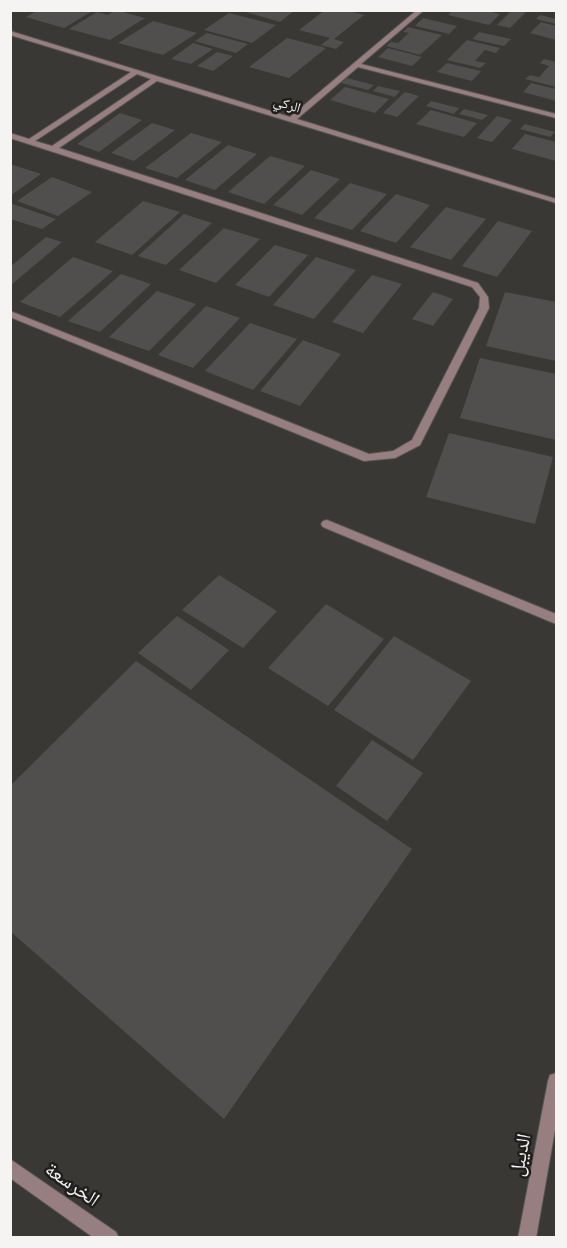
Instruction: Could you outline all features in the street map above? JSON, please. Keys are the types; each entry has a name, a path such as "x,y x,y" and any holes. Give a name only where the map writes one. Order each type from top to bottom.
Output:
{"street":[{"path":"292,119 421,10"},
{"name":"الركي","path":"10,33 556,201"},
{"path":"358,65 556,116"},
{"path":"30,141 136,72"},
{"path":"53,149 155,79"},
{"path":"10,135 475,285 484,297 484,308 416,442 395,454 368,458 10,314"},
{"path":"327,524 556,619"},
{"name":"الديبل","path":"527,1238 556,1081"},
{"name":"الخرسعة","path":"10,1167 110,1238"}],"building":[{"path":"38,10 94,10 64,28 26,17"},
{"path":"115,10 145,18 110,40 69,29 97,12 108,15"},
{"path":"239,10 295,10 280,22"},
{"path":"325,10 345,10 364,15 334,39 344,42 336,49 321,45 330,38 299,30"},
{"path":"453,10 484,10 500,14 489,25 448,15"},
{"path":"512,10 526,12 510,28 497,25"},
{"path":"229,13 276,25 252,43 204,30"},
{"path":"540,15 556,19 556,24 536,19"},
{"path":"423,18 457,26 449,34 415,26"},
{"path":"153,21 197,33 163,55 118,43"},
{"path":"541,22 556,26 556,40 530,33"},
{"path":"408,27 442,35 420,55 386,46 391,42 398,43 409,33 403,32"},
{"path":"479,32 511,39 504,46 472,39"},
{"path":"207,33 248,44 236,53 195,41"},
{"path":"287,38 326,48 289,78 249,67"},
{"path":"467,40 500,48 496,53 485,50 475,61 486,63 480,68 447,60"},
{"path":"193,43 213,49 191,64 171,59"},
{"path":"388,48 422,57 412,66 378,57"},
{"path":"217,52 233,56 213,71 197,66"},
{"path":"544,59 556,62 556,87 525,79 530,75 539,77 549,66 540,63"},
{"path":"447,63 481,71 472,81 437,72"},
{"path":"347,78 374,85 368,90 341,83"},
{"path":"531,83 556,89 556,101 523,92"},
{"path":"378,86 400,91 395,97 373,91"},
{"path":"345,87 389,99 375,113 330,100"},
{"path":"405,92 419,96 397,117 383,113"},
{"path":"431,101 459,108 454,114 426,106"},
{"path":"464,109 488,115 482,120 459,114"},
{"path":"431,110 477,123 464,137 416,124"},
{"path":"120,113 142,120 99,152 77,144"},
{"path":"497,116 512,120 492,142 477,138"},
{"path":"152,123 175,130 134,161 111,153"},
{"path":"525,124 555,132 550,137 520,129"},
{"path":"191,133 222,142 177,178 145,168"},
{"path":"525,134 556,142 556,161 512,149"},
{"path":"228,145 257,154 215,190 185,180"},
{"path":"270,156 305,166 264,204 228,192"},
{"path":"10,164 41,174 10,196"},
{"path":"311,170 340,179 302,215 273,205"},
{"path":"52,177 92,192 58,216 17,201"},
{"path":"350,183 387,194 352,230 314,218"},
{"path":"396,194 430,205 396,243 360,231"},
{"path":"143,201 180,212 132,255 95,242"},
{"path":"10,203 56,219 42,229 10,219"},
{"path":"446,207 486,219 451,260 410,247"},
{"path":"184,214 212,223 166,265 138,256"},
{"path":"498,221 532,231 497,277 462,266"},
{"path":"224,228 260,239 216,283 179,270"},
{"path":"46,237 62,242 10,286 10,267"},
{"path":"275,245 308,255 269,297 235,285"},
{"path":"73,257 113,271 60,317 20,302"},
{"path":"316,257 356,270 314,319 273,305"},
{"path":"121,274 151,284 100,332 68,321"},
{"path":"372,275 402,284 363,333 332,322"},
{"path":"157,291 196,304 149,351 109,337"},
{"path":"433,292 453,299 433,326 412,319"},
{"path":"505,292 556,302 556,361 486,346"},
{"path":"206,306 240,318 193,368 158,355"},
{"path":"250,323 297,339 253,390 205,371"},
{"path":"303,340 341,354 300,406 260,391"},
{"path":"480,358 556,374 556,440 460,418"},
{"path":"449,433 553,457 535,524 426,497"},
{"path":"219,575 277,611 243,648 182,610"},
{"path":"326,604 384,639 328,706 268,668"},
{"path":"177,616 229,650 191,690 138,653"},
{"path":"394,636 471,681 413,760 334,710"},
{"path":"136,661 412,849 224,1119 10,931 10,786"},
{"path":"372,740 423,773 387,821 336,786"}]}
